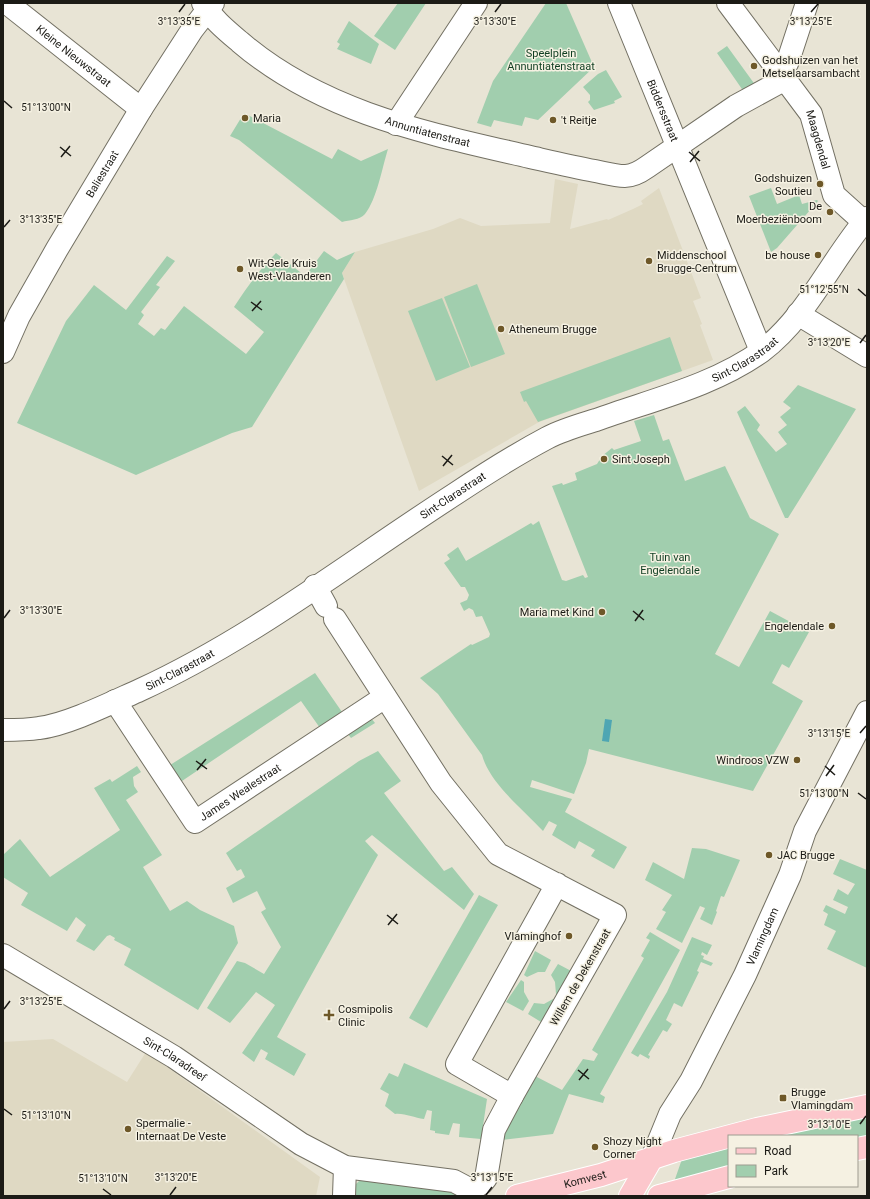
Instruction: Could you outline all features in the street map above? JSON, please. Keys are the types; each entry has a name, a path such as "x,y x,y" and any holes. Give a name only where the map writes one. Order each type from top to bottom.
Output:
{"main road":[{"name":"Komvest","path":"732,1135 757,1128 867,1106"},
{"name":"Komvest","path":"517,1196 601,1175 652,1158 728,1136"},
{"path":"630,1196 652,1158"},
{"path":"659,1196 728,1177"}],"street":[{"name":"Kleine Nieuwstraat","path":"7,3 141,109"},
{"path":"396,124 476,3"},
{"name":"Biddersstraat","path":"619,3 761,351"},
{"name":"Maagdendal","path":"728,3 811,114 834,195 865,220"},
{"path":"782,76 807,3"},
{"name":"Baliestraat","path":"3,352 19,316 57,249 141,109 208,6"},
{"name":"Annuntiatenstraat","path":"208,6 247,48 284,74 337,102 396,124 567,166 626,176 636,174 678,147 736,106 774,86 782,76"},
{"name":"Sint-Clarastraat","path":"3,730 46,727 115,702 214,653 256,628 315,586 506,461 550,436 712,379 761,351 782,333 798,314 865,220"},
{"path":"798,314 867,356"},
{"path":"315,586 330,613 385,697"},
{"name":"James Wealestraat","path":"115,702 195,822 385,697"},
{"name":"Willem de Dekenstraat","path":"385,697 441,783 498,854 615,915 494,1130 486,1178 471,1193"},
{"name":"Vlamingdam","path":"652,1158 670,1114 690,1081 745,975 792,868 805,831 867,712"},
{"path":"512,1096 457,1064 557,884"},
{"name":"Sint-Claradreef","path":"3,955 174,1057 301,1144 344,1168 454,1181 471,1193"},
{"path":"344,1168 344,1196"}],"shaded area":[{"name":"Atheneum Brugge","path":"555,179 578,184 570,229 607,219 608,220 633,209 643,204 641,201 659,188 701,298 693,301 713,360 539,422 419,491 342,273 355,252 433,229 460,218 481,226 550,223"},
{"name":"Spermalie - Internaat De Veste","path":"53,1039 127,1082 146,1052 320,1177 316,1196 3,1196 3,1042"}],"green space":[{"path":"398,3 426,3 395,50 374,36"},
{"name":"Speelplein Annuntiatenstraat","path":"546,3 566,3 594,67 538,120 525,117 522,126 494,120 491,127 477,123 493,81"},
{"path":"349,21 379,44 371,64 337,49 340,44 337,42"},
{"path":"727,46 756,86 744,92 717,53"},
{"path":"606,70 622,97 614,101 615,103 594,110 588,102 590,100 590,95 583,87 598,74"},
{"path":"244,113 332,159 338,149 361,161 388,149 376,192 365,214 357,219 342,222 239,140 230,136"},
{"path":"771,188 777,204 799,195 802,204 818,201 777,248 771,252 749,196"},
{"path":"324,251 337,260 355,252 342,273 344,279 252,427 232,433 136,475 17,423 66,321 94,285 126,310 167,256 175,261 156,285 160,287 141,312 144,315 138,324 154,336 161,328 165,330 184,306 246,354 264,332 234,307 243,293 276,253 305,276"},
{"path":"477,284 505,354 471,367 444,297"},
{"path":"442,298 470,367 436,381 408,311"},
{"path":"670,337 682,371 538,422 526,401 524,402 520,392"},
{"path":"798,385 856,409 788,518 785,518 737,412 745,406 760,425 757,430 776,452 787,444 778,432 787,425 780,417 791,408 783,402"},
{"name":"Tuin van Engelendale","path":"654,415 663,441 669,439 685,481 725,466 750,518 779,534 715,654 739,667 770,611 809,632 789,668 782,664 772,683 803,701 753,791 589,749 586,763 574,794 532,780 530,787 572,799 565,812 627,847 614,869 591,856 595,850 579,841 575,849 552,835 557,825 549,821 543,831 508,796 492,776 482,755 438,694 420,678 471,644 472,645 489,637 490,634 482,616 476,617 473,610 469,608 464,611 460,603 467,600 469,595 465,587 461,587 444,563 450,559 447,555 458,547 466,561 531,523 533,525 539,521 562,580 566,581 583,575 585,578 588,577 552,486 562,483 563,485 577,480 575,473 597,464 602,456 612,448 614,450 641,441 634,421"},
{"path":"315,673 342,712 320,728 301,701 179,783 167,767"},
{"path":"371,718 375,723 351,738 347,733"},
{"path":"378,751 401,781 384,793 444,871 452,867 474,894 464,910 372,835 365,841 378,855 277,1037 306,1054 294,1076 265,1059 268,1053 261,1049 254,1062 242,1053 275,1005 256,992 230,1023 207,1008 237,961 245,963 264,974 281,947 261,912 266,909 257,891 233,903 226,888 245,877 241,869 237,871 226,853 359,761"},
{"path":"137,766 141,772 133,777 134,786 138,792 126,800 162,855 143,867 170,911 187,901 200,910 234,926 238,943 198,1010 124,965 131,949 114,940 115,938 110,935 107,936 94,951 76,941 86,925 76,917 67,931 21,905 28,893 3,877 3,855 20,839 50,877 120,830 94,788 110,779 112,782"},
{"path":"692,848 706,849 740,860 724,897 721,896 712,925 700,919 705,908 700,906 682,943 656,929 666,912 662,910 672,895 645,880 653,862 684,879"},
{"path":"840,859 867,870 867,968 827,949 836,931 824,925 828,914 823,911 826,905 845,914 848,907 833,900 838,889 848,895 855,884 833,874"},
{"path":"479,895 498,905 427,1028 409,1018"},
{"path":"650,932 680,950 600,1094 605,1097 603,1103 569,1094 553,1134 502,1140 505,1130 535,1076 562,1090 583,1059 594,1061 598,1054 592,1050 644,958 641,956 650,940 646,938"},
{"path":"692,937 712,945 707,955 702,952 701,955 704,956 703,959 713,963 711,966 701,962 697,971 699,972 682,1007 674,1003 666,1020 672,1024 667,1032 663,1030 648,1055 650,1056 649,1059 640,1054 638,1057 631,1053 667,992"},
{"path":"535,951 551,960 545,972 538,972 527,977 524,975"},
{"path":"558,964 575,973 559,996 556,994 555,982 551,975"},
{"path":"521,980 524,982 524,992 529,1001 523,1011 506,1002"},
{"path":"553,999 556,1001 546,1025 528,1014 534,1003 544,1004"},
{"path":"404,1063 487,1099 481,1139 459,1137 460,1124 453,1123 449,1135 435,1133 435,1131 430,1130 432,1111 427,1110 424,1119 395,1114 385,1106 389,1094 380,1089 389,1073 398,1077"},
{"path":"867,1117 867,1138 858,1140 858,1135 780,1135"},
{"path":"728,1147 728,1168 674,1182 682,1159"},
{"path":"363,1177 458,1187 459,1196 353,1196 356,1184"}],"water":[{"path":"605,719 612,720 609,742 602,741"}],"place":[{"name":"Godshuizen van het Metselaarsambacht","path":"754,66"},
{"name":"Maria","path":"245,118"},
{"name":"'t Reitje","path":"553,120"},
{"name":"Godshuizen Soutieu","path":"820,184"},
{"name":"De Moerbeziënboom","path":"830,212"},
{"name":"be house","path":"818,255"},
{"name":"Middenschool Brugge-Centrum","path":"649,261"},
{"name":"Wit-Gele Kruis West-Vlaanderen","path":"240,269"},
{"name":"Atheneum Brugge","path":"501,329"},
{"name":"Sint Joseph","path":"604,459"},
{"name":"Maria met Kind","path":"602,612"},
{"name":"Engelendale","path":"832,626"},
{"name":"Windroos VZW","path":"797,760"},
{"name":"JAC Brugge","path":"769,855"},
{"name":"Vlaminghof","path":"569,936"},
{"name":"Cosmipolis Clinic","path":"329,1015"},
{"name":"Brugge Vlamingdam","path":"783,1098"},
{"name":"Spermalie - Internaat De Veste","path":"128,1129"},
{"name":"Shozy Night Corner","path":"595,1147"}]}
